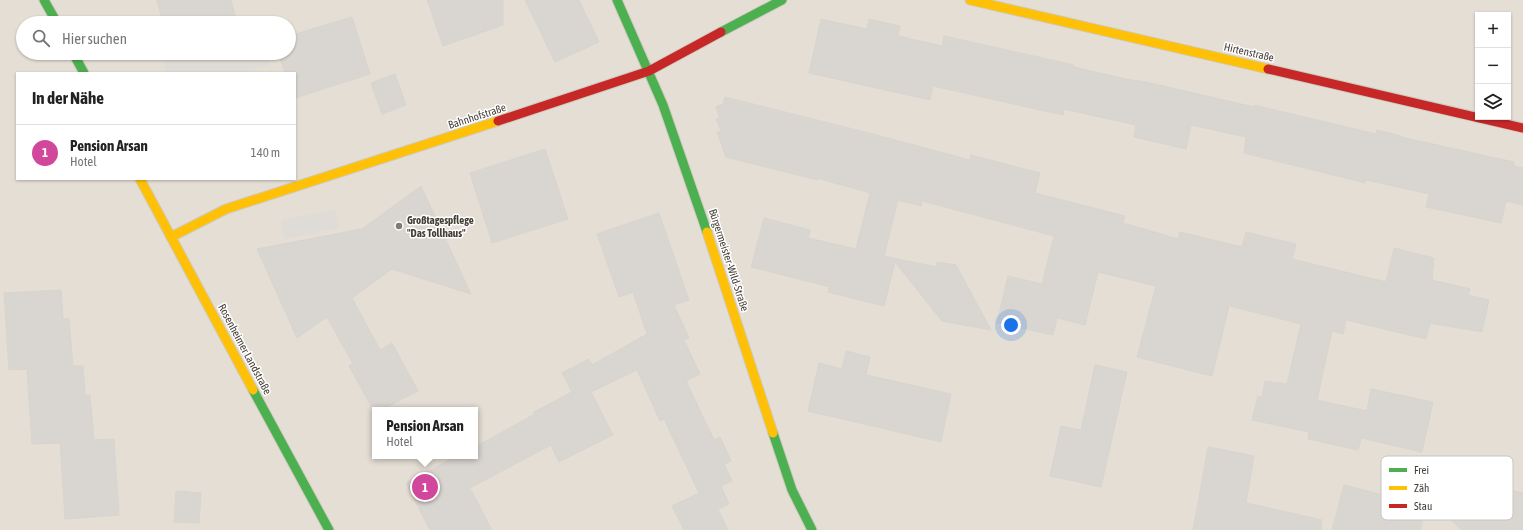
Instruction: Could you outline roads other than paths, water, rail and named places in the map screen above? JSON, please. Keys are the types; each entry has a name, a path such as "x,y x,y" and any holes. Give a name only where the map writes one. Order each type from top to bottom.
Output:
{"street":[{"path":"44,0 53,16"},
{"name":"Bürgermeister-Wild-Straße","path":"617,0 663,105 699,208 792,490 812,530"},
{"name":"Bahnhofstraße","path":"171,237 226,209 440,141 648,71 782,0"},
{"name":"Hirtenstraße","path":"970,0 1523,128"},
{"path":"77,60 83,72"},
{"name":"Rosenheimer Landstraße","path":"141,180 329,530"}],"place":[{"name":"Großtagespflege \"Das Tollhaus\"","path":"399,226"},
{"name":"Pension Arsan","path":"425,487"}]}
